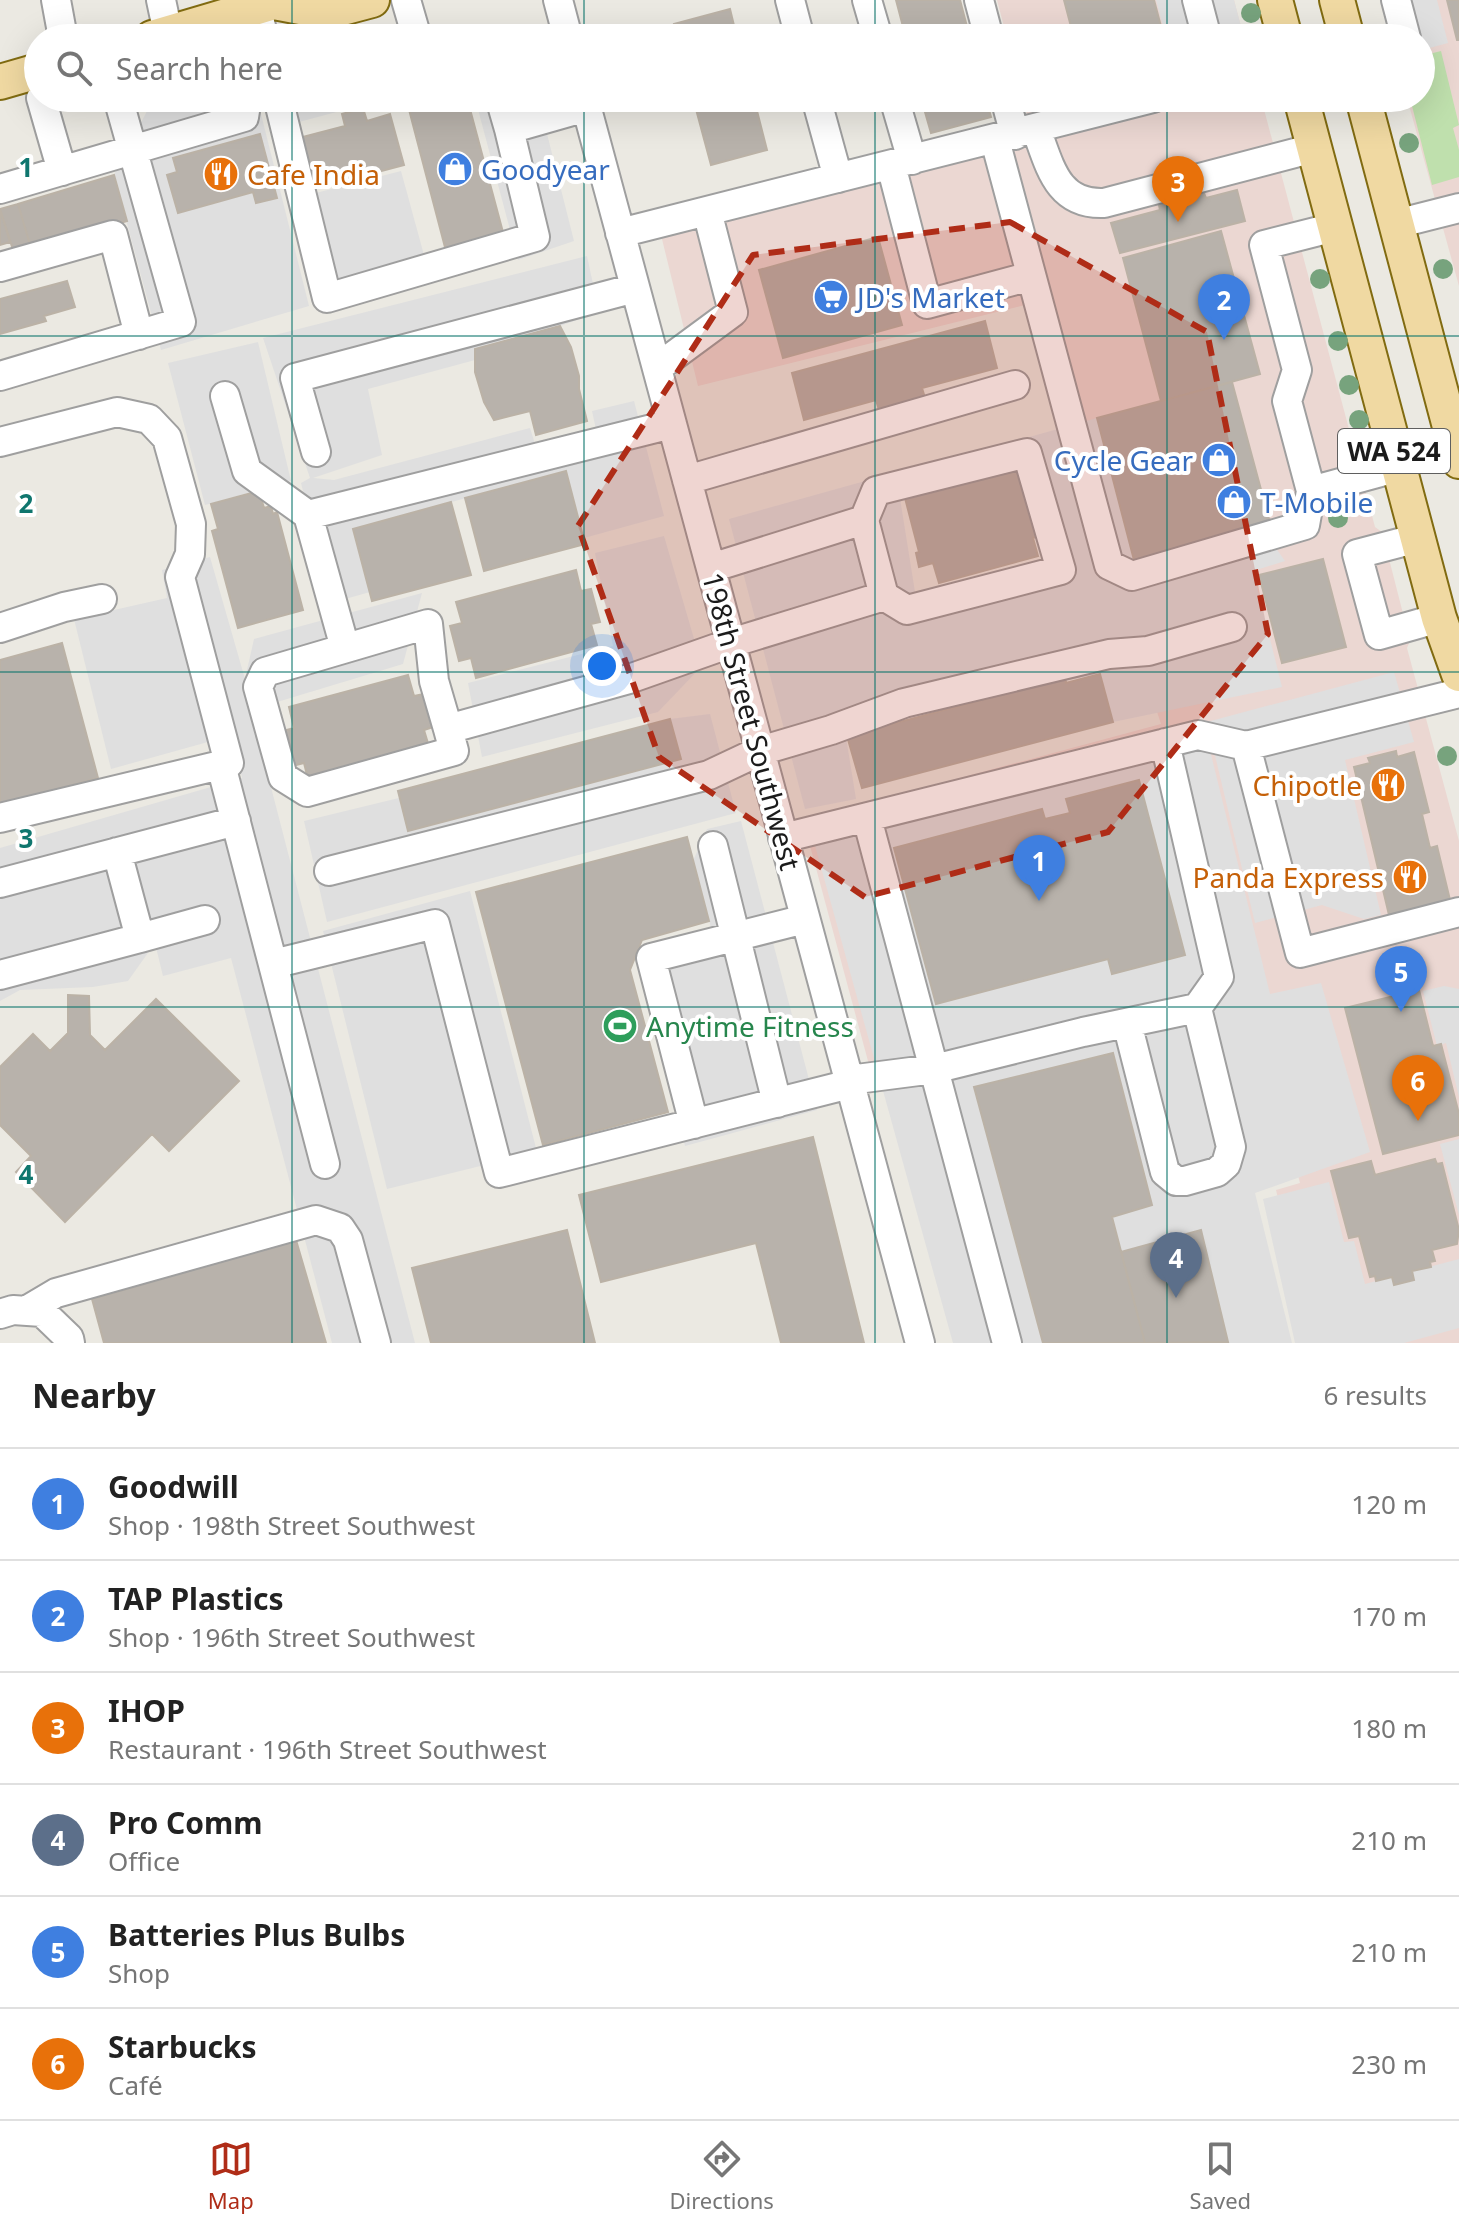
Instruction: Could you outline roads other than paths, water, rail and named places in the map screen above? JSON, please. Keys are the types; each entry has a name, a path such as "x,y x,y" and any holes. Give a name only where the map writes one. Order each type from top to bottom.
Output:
{"main road":[{"path":"220,24 270,14 327,12 372,0"},
{"path":"1275,0 1281,24"},
{"path":"1337,0 1343,24"},
{"path":"0,82 24,82"},
{"name":"WA 524","path":"1305,112 1439,618 1459,674"},
{"name":"WA 524","path":"1367,112 1396,224 1451,395 1459,461"}],"street":[{"path":"56,0 60,24"},
{"path":"160,24 161,0"},
{"path":"406,0 413,24"},
{"path":"558,0 564,24"},
{"path":"790,0 796,24"},
{"path":"867,0 874,24"},
{"path":"979,0 985,24"},
{"path":"1197,0 1203,24"},
{"path":"1396,0 1402,24"},
{"path":"46,112 62,171"},
{"path":"0,376 181,322 122,112"},
{"path":"0,189 244,117 245,112"},
{"path":"281,112 327,298 535,237 504,112"},
{"path":"509,129 557,112"},
{"name":"198th Street Southwest","path":"588,112 920,1343"},
{"path":"820,112 838,178"},
{"path":"896,112 927,304 1031,276"},
{"path":"1009,112 1015,134 1031,276 1109,565 1132,576 1305,525 1311,491 1287,401 1297,370 1264,245 1335,227"},
{"path":"620,233 1099,112"},
{"path":"1015,134 1052,172 1062,187 1074,198 1088,204 1104,203 1314,148"},
{"path":"1396,224 1459,208"},
{"path":"657,368 733,312 707,211"},
{"path":"0,267 113,235 139,335"},
{"path":"316,452 295,378 635,288"},
{"path":"687,480 1015,385"},
{"path":"225,396 247,471 308,515 345,648"},
{"path":"0,442 117,412 149,419 167,438 191,524 190,554 180,577 225,762 236,821 325,1164"},
{"path":"308,515 672,424"},
{"path":"1027,453 1061,570 907,610 884,596 864,520 876,491 1027,453"},
{"path":"1311,491 1399,467"},
{"path":"711,568 864,520"},
{"path":"1418,538 1357,554 1379,635 1439,618"},
{"path":"448,729 629,679 731,643 884,596"},
{"path":"0,628 64,607 102,599"},
{"path":"428,624 434,681 454,751 307,792 283,777 258,687 265,672 345,648 428,624"},
{"path":"329,871 709,775 760,751 831,730 904,703 1109,654 1148,651 1232,627"},
{"path":"783,838 1198,735 1246,746 1459,693"},
{"path":"273,964 435,924 499,1173 849,1082 934,1069 1197,1008 1219,977 1165,743"},
{"path":"1246,746 1300,953 1459,912"},
{"path":"0,818 275,748"},
{"path":"867,818 1007,1343"},
{"path":"0,883 236,821"},
{"path":"713,846 777,1103"},
{"path":"117,852 140,938"},
{"path":"694,1124 651,958 805,919"},
{"path":"0,975 205,920"},
{"path":"1127,1023 1165,1172 1176,1181 1185,1181 1217,1172 1226,1164 1231,1147 1197,1008"},
{"path":"29,1309 56,1293 316,1220 340,1228 348,1240 376,1343"},
{"path":"0,1314 29,1309 42,1312 69,1338 70,1343"}],"place":[{"name":"Goodyear","path":"455,169"},
{"name":"Cafe India","path":"221,174"},
{"name":"IHOP","path":"1178,222"},
{"name":"JD's Market","path":"831,297"},
{"name":"TAP Plastics","path":"1224,340"},
{"name":"Cycle Gear","path":"1219,460"},
{"name":"T-Mobile","path":"1234,502"},
{"name":"Chipotle","path":"1388,785"},
{"name":"Panda Express","path":"1410,877"},
{"name":"Goodwill","path":"1039,901"},
{"name":"Batteries Plus Bulbs","path":"1401,1012"},
{"name":"Anytime Fitness","path":"620,1026"},
{"name":"Starbucks","path":"1418,1121"},
{"name":"Pro Comm","path":"1176,1298"}]}
